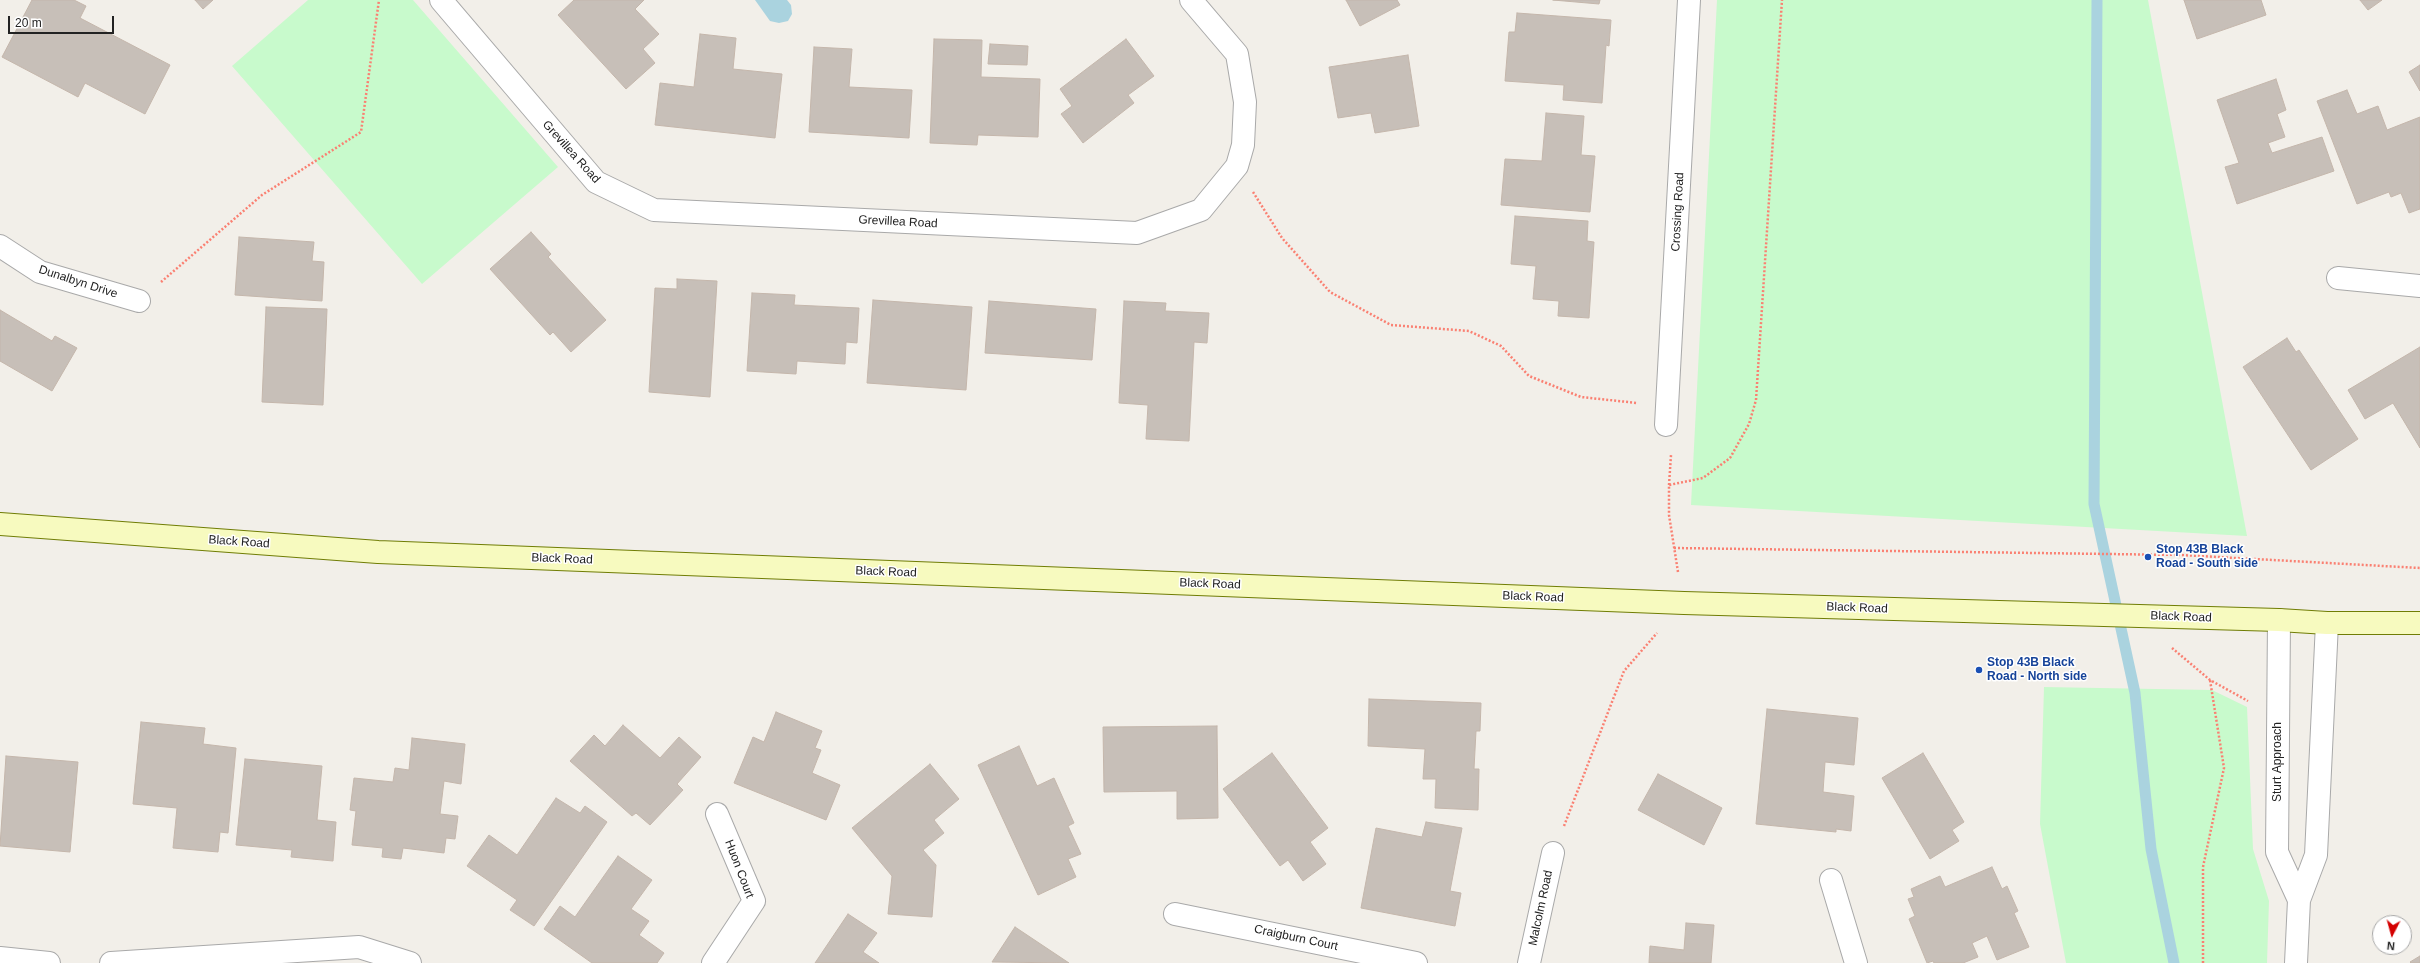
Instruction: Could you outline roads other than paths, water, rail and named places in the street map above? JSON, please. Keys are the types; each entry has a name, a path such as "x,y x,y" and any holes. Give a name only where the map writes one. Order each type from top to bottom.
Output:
{"main road":[{"name":"Black Road","path":"0,524 386,552 1684,603 2279,620 2327,624 2420,623"}],"street":[{"name":"Grevillea Road","path":"441,0 596,182 654,210 1137,233 1201,210 1237,166 1243,145 1245,102 1237,54 1191,0"},
{"name":"Crossing Road","path":"1667,415 1689,0"},
{"name":"Dunalbyn Drive","path":"0,246 40,272 139,301"},
{"path":"2338,278 2420,286"},
{"name":"Sturt Approach","path":"2279,620 2277,852 2299,900"},
{"name":"Sturt Approach","path":"2296,963 2299,900 2316,855 2327,624"},
{"name":"Huon Court","path":"713,963 754,901 718,814"},
{"name":"Malcolm Road","path":"1529,963 1553,853"},
{"path":"1831,880 1856,963"},
{"name":"Craigburn Court","path":"1175,914 1416,963"},
{"path":"111,963 359,947 410,963"},
{"path":"0,958 49,963"}],"water":[{"path":"755,0 787,0 791,5 792,14 788,21 779,23 770,21"}],"waterway":[{"path":"2097,0 2094,504 2135,693 2151,849 2174,963"}],"place":[{"name":"Stop 43B Black Road - South side","path":"2148,557"},
{"name":"Stop 43B Black Road - North side","path":"1979,670"}]}
